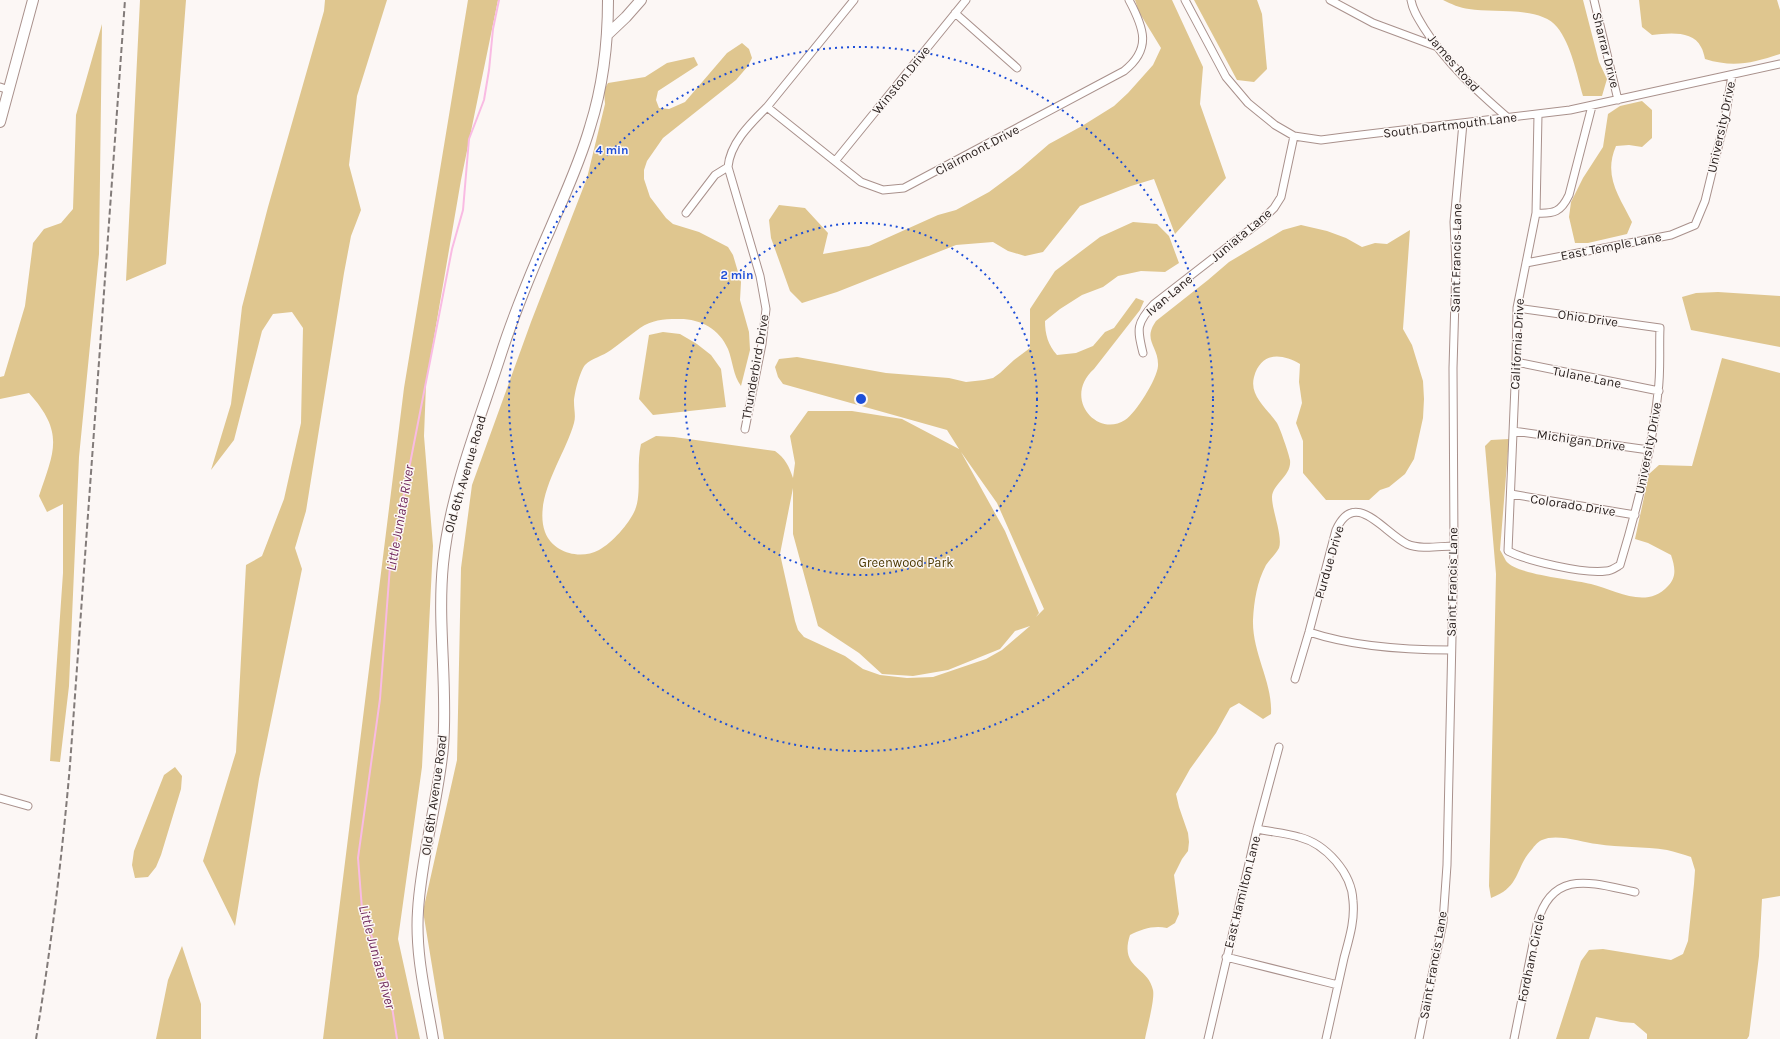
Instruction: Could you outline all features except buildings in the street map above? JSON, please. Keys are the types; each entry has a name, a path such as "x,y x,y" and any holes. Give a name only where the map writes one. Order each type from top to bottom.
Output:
{"main road":[{"path":"0,122 4,88 33,0"},
{"name":"Old 6th Avenue Road","path":"433,1039 422,974 417,931 419,892 440,772 443,740 444,708 441,599 446,539 456,494 514,316 564,199 589,132 602,75 607,35 608,0"},
{"path":"607,35 641,0"}],"street":[{"path":"686,213 715,176 728,167 729,157 734,146 854,0"},
{"name":"Winston Drive","path":"836,160 966,0"},
{"name":"Clairmont Drive","path":"767,107 862,182 873,188 883,190 904,188 1124,71 1135,63 1141,53 1142,44 1138,18 1129,0"},
{"name":"South Dartmouth Lane","path":"1185,0 1231,85 1257,111 1275,125 1294,136 1321,140 1508,118 1592,106 1780,64"},
{"path":"1330,0 1373,23 1435,46"},
{"name":"James Road","path":"1411,0 1412,9 1435,46 1472,87 1508,118"},
{"name":"Sharrar Drive","path":"1594,0 1618,100"},
{"path":"955,13 1017,68"},
{"name":"University Drive","path":"1695,225 1705,202 1725,119 1732,75"},
{"path":"1536,213 1556,211 1564,206 1569,195 1592,106"},
{"name":"California Drive","path":"1538,114 1536,213 1517,308 1508,552 1520,557 1568,568 1604,572 1613,570 1620,565"},
{"name":"Saint Francis Lane","path":"1419,1039 1443,922 1447,865 1454,546 1453,368 1456,266 1454,222 1463,123"},
{"name":"Juniata Lane","path":"1206,264 1261,220 1277,205 1284,186 1294,136"},
{"name":"Thunderbird Drive","path":"728,167 730,179 760,276 766,310 762,344 745,429"},
{"name":"East Temple Lane","path":"1526,263 1671,235 1695,225"},
{"name":"Ivan Lane","path":"1144,353 1138,331 1144,315 1154,304 1206,264"},
{"name":"Ohio Drive","path":"1517,308 1660,328"},
{"name":"University Drive","path":"1620,565 1635,515 1649,450 1658,391 1660,328"},
{"name":"Tulane Lane","path":"1516,362 1658,391"},
{"name":"Michigan Drive","path":"1513,431 1649,450"},
{"name":"Colorado Drive","path":"1511,494 1635,515"},
{"name":"Purdue Drive","path":"1294,679 1309,632 1336,530 1341,519 1345,515 1352,511 1359,511 1414,546 1454,546"},
{"path":"1309,632 1326,638 1396,648 1451,650"},
{"name":"East Hamilton Lane","path":"1208,1039 1257,829 1280,747"},
{"path":"0,798 28,806"},
{"path":"1257,829 1300,837 1313,843 1331,857 1345,874 1354,900 1353,922 1326,1039"},
{"name":"Fordham Circle","path":"1514,1039 1537,924 1541,911 1548,899 1558,889 1569,884 1581,883 1591,883 1635,892"},
{"path":"1226,957 1338,985"}],"green space":[{"path":"140,0 186,0 166,264 126,281"},
{"path":"325,0 387,0 357,96 349,165 361,210 351,236 306,511 295,548 302,569 259,779 235,926 203,861 236,752 246,565 262,556 284,499 301,423 303,328 292,312 273,314 262,331 234,440 211,470 231,404 242,307 268,207 324,11"},
{"path":"468,0 498,0 461,180 426,384 424,436 433,546 422,767 398,939 420,1039 323,1039 404,388"},
{"path":"1135,0 1172,0 1203,67 1200,104 1226,178 1175,234 1154,179 1131,186 1080,206 1043,252 1025,256 1008,251 993,242 956,245 837,292 802,303 790,291 771,238 769,220 779,205 805,208 828,233 823,254 869,246 938,215 956,210 989,192 1020,169 1049,144 1114,106 1153,65 1161,48 1139,12"},
{"path":"1194,0 1257,0 1262,14 1267,69 1254,82 1237,80"},
{"path":"1443,0 1583,0 1599,62 1607,79 1602,96 1583,96 1570,51 1562,34 1550,20 1528,13 1466,8 1456,6"},
{"path":"1639,0 1777,0 1780,10 1780,54 1752,62 1734,64 1715,62 1705,59 1701,47 1692,38 1686,35 1672,33 1652,35 1642,27"},
{"path":"102,24 99,254 79,457 69,686 60,762 50,761 63,573 63,504 47,512 39,496 52,454 52,431 48,420 29,393 0,399 0,377 4,376 25,306 33,243 44,229 61,223 73,209 76,115"},
{"name":"Greenwood Park","path":"742,43 749,49 752,58 748,66 736,80 663,138 647,161 644,170 644,179 650,197 666,218 673,224 699,232 728,247 733,255 741,282 740,300 749,332 750,350 741,386 738,382 728,349 719,335 714,330 693,320 672,319 649,323 608,352 585,365 579,377 575,394 574,423 570,436 552,477 543,505 542,519 545,532 554,545 568,553 584,554 599,550 615,538 624,527 635,510 637,503 641,444 656,436 674,437 775,451 786,463 793,478 795,463 790,436 808,411 852,411 902,419 959,449 947,430 783,384 778,377 775,367 779,359 797,357 886,373 949,378 966,382 993,378 1030,348 1030,309 1055,271 1100,237 1133,222 1157,224 1169,236 1179,263 1165,272 1141,271 1118,276 1103,287 1082,295 1045,321 1048,339 1051,347 1057,355 1076,353 1093,346 1105,332 1114,328 1136,298 1144,301 1140,310 1085,380 1081,392 1082,403 1087,412 1094,419 1104,424 1114,424 1125,420 1130,416 1150,387 1157,372 1158,366 1158,359 1151,339 1152,328 1156,321 1229,262 1283,230 1301,225 1327,231 1346,238 1362,247 1375,243 1387,244 1410,230 1403,329 1412,345 1423,381 1424,399 1423,418 1414,459 1405,474 1389,487 1380,490 1369,500 1326,500 1303,473 1303,441 1296,423 1302,403 1299,382 1300,364 1286,358 1272,357 1261,363 1254,377 1253,384 1256,396 1277,423 1290,460 1288,471 1273,492 1272,497 1280,537 1279,548 1266,565 1260,578 1253,613 1256,644 1269,691 1271,714 1263,719 1239,703 1230,708 1216,733 1190,769 1176,794 1188,833 1189,842 1188,851 1174,875 1179,914 1175,923 1167,928 1148,928 1130,935 1128,946 1128,955 1131,961 1146,976 1153,990 1152,1007 1145,1039 444,1039 423,911 457,760 461,568 472,485 531,322 587,178 605,104 604,90 608,83 645,77 667,63 694,57 698,65 658,91 656,100 659,108 669,109 685,102 727,53","holes":["961,452 997,503 1044,609 1036,617 1039,613 1005,531","793,488 793,534 818,626 859,653 882,674 913,676 948,670 1000,649 1015,631 1030,626 1002,650 986,659 933,677 907,678 880,675 863,669 845,656 804,637 798,630 795,621 780,554"]},
{"path":"1642,101 1652,110 1652,138 1642,147 1629,145 1616,146 1612,157 1611,167 1614,186 1632,222 1627,234 1588,243 1575,243 1569,217 1571,202 1583,178 1603,147 1608,114 1620,106"},
{"path":"1718,292 1780,296 1780,347 1691,330 1682,297 1696,293"},
{"path":"663,332 680,334 697,344 711,355 721,369 726,407 653,415 639,399 649,335"},
{"path":"1722,358 1780,373 1780,896 1762,899 1759,956 1749,1036 1747,1039 1647,1039 1647,1034 1634,1023 1596,1017 1589,1039 1556,1039 1581,961 1589,950 1603,949 1671,960 1683,954 1688,941 1695,870 1691,857 1667,850 1606,845 1554,837 1540,841 1527,855 1513,882 1508,888 1491,898 1489,886 1496,574 1485,446 1491,440 1509,439 1500,550 1506,561 1512,566 1521,570 1533,573 1591,584 1621,594 1650,597 1659,593 1671,583 1674,572 1671,555 1648,543 1635,539 1649,474 1659,465 1692,466"},
{"path":"175,767 182,776 181,789 161,855 156,867 148,877 135,878 132,865 134,851 164,775"},
{"path":"182,946 201,1004 201,1039 156,1039 168,980"}],"waterway":[{"name":"Little Juniata River","path":"397,1039 390,994 383,968 362,909 358,858 380,699 390,566 452,249 463,210 469,139 484,100 493,29 499,0"}],"railway":[{"path":"36,1039 56,902 70,765 125,0"}]}
